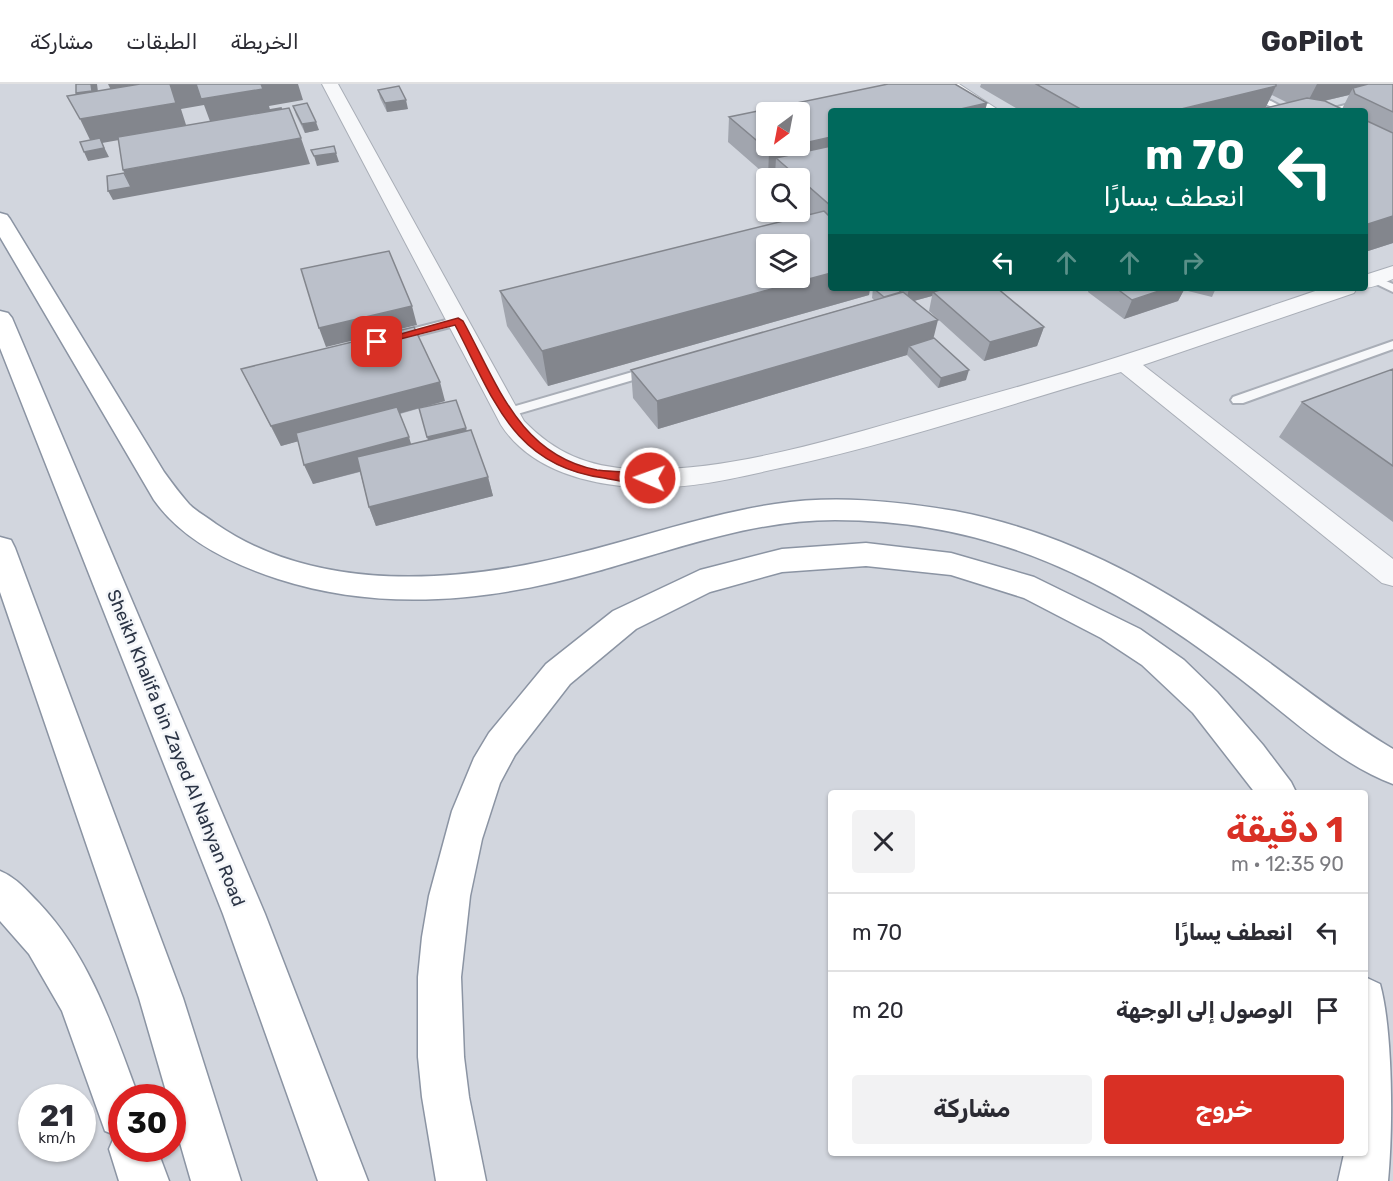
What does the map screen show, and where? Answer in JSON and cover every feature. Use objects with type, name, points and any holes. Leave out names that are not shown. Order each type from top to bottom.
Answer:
[{"type":"highway","points":[[0,219],[154,479],[180,513],[211,537],[293,574],[349,585],[427,588],[482,585],[543,573],[678,534],[778,513],[831,509],[933,519],[989,530],[1041,546],[1135,589],[1224,647],[1335,732],[1393,768]]},
{"type":"highway","name":"Sheikh Khalifa bin Zayed Al Nahyan Road","points":[[0,318],[244,914],[343,1181]]},
{"type":"highway","points":[[0,548],[161,998],[216,1181]]},
{"type":"highway","points":[[461,1181],[440,1067],[438,1001],[441,936],[454,872],[472,804],[501,745],[537,696],[575,656],[615,625],[689,586],[735,569],[765,563],[795,558],[850,554],[916,558],[969,567],[1029,585],[1081,609],[1152,653],[1194,690],[1242,744],[1275,790]]},
{"type":"highway","points":[[0,891],[44,939],[80,1000],[111,1084]]},
{"type":"highway","points":[[1368,1033],[1371,1067],[1368,1152]]},
{"type":"highway","points":[[1363,1181],[1367,1156]]},
{"type":"highway","points":[[137,1162],[144,1181]]},
{"type":"street","points":[[330,84],[514,425],[532,445],[560,462],[594,473],[633,478],[683,477],[773,462],[829,449],[1125,363],[1337,291]]},
{"type":"street","points":[[948,84],[987,108]]},
{"type":"street","points":[[1282,291],[1301,303]]},
{"type":"street","points":[[1125,363],[1393,575]]},
{"type":"lane","points":[[1231,84],[1280,108]]},
{"type":"lane","points":[[1339,108],[1393,95]]},
{"type":"lane","points":[[1377,278],[1393,290]]},
{"type":"lane","points":[[384,340],[458,321]]},
{"type":"lane","points":[[1238,400],[1393,345]]},
{"type":"lane","points":[[507,413],[665,367]]},
{"type":"shaded area","points":[[0,84],[1393,84],[1393,1181],[0,1181]]},
{"type":"building","points":[[76,84],[91,84],[92,91],[76,93]]},
{"type":"building","points":[[140,84],[170,84],[176,103],[80,119],[67,96]]},
{"type":"building","points":[[196,84],[261,84],[263,89],[201,99]]},
{"type":"building","points":[[888,84],[955,84],[987,103],[965,108],[828,108],[828,138],[810,142],[810,102],[801,102]]},
{"type":"building","points":[[1036,84],[1276,84],[1276,86],[1185,108],[1079,108]]},
{"type":"building","points":[[1368,84],[1393,84],[1393,112],[1355,94],[1353,88]]},
{"type":"building","points":[[399,86],[406,100],[385,103],[378,90]]},
{"type":"building","points":[[1307,98],[1325,101],[1340,108],[1265,108]]},
{"type":"building","points":[[307,103],[316,122],[302,124],[293,106]]},
{"type":"building","points":[[289,108],[301,138],[123,170],[118,137]]},
{"type":"building","points":[[281,109],[240,116],[240,115]]},
{"type":"building","points":[[756,111],[756,140],[729,117]]},
{"type":"building","points":[[1368,121],[1393,133],[1393,216],[1368,224]]},
{"type":"building","points":[[100,138],[104,148],[84,152],[80,142]]},
{"type":"building","points":[[334,146],[336,153],[314,156],[311,150]]},
{"type":"building","points":[[828,147],[828,203],[810,188],[810,168],[787,168],[776,158],[810,156],[810,151]]},
{"type":"building","points":[[124,173],[131,187],[108,191],[107,176]]},
{"type":"building","points":[[824,211],[828,215],[828,274],[810,279],[810,234],[756,234],[756,288],[775,288],[542,351],[500,291],[779,222],[810,222],[810,214]]},
{"type":"building","points":[[389,251],[412,306],[319,328],[301,269]]},
{"type":"building","points":[[877,291],[901,292],[884,297]]},
{"type":"building","points":[[1001,291],[1044,327],[990,342],[933,292]]},
{"type":"building","points":[[1120,291],[1159,291],[1132,300]]},
{"type":"building","points":[[903,292],[938,320],[657,401],[631,370]]},
{"type":"building","points":[[414,327],[440,382],[271,426],[241,369]]},
{"type":"building","points":[[934,338],[969,370],[941,378],[909,346]]},
{"type":"building","points":[[1393,369],[1393,466],[1302,402]]},
{"type":"building","points":[[456,400],[466,428],[427,437],[419,408]]},
{"type":"building","points":[[397,407],[409,437],[304,465],[296,433]]},
{"type":"building","points":[[471,430],[488,477],[369,507],[357,457]]},
{"type":"route","points":[[377,342],[458,321],[514,425],[532,445],[560,462],[594,473],[650,478]]}]
